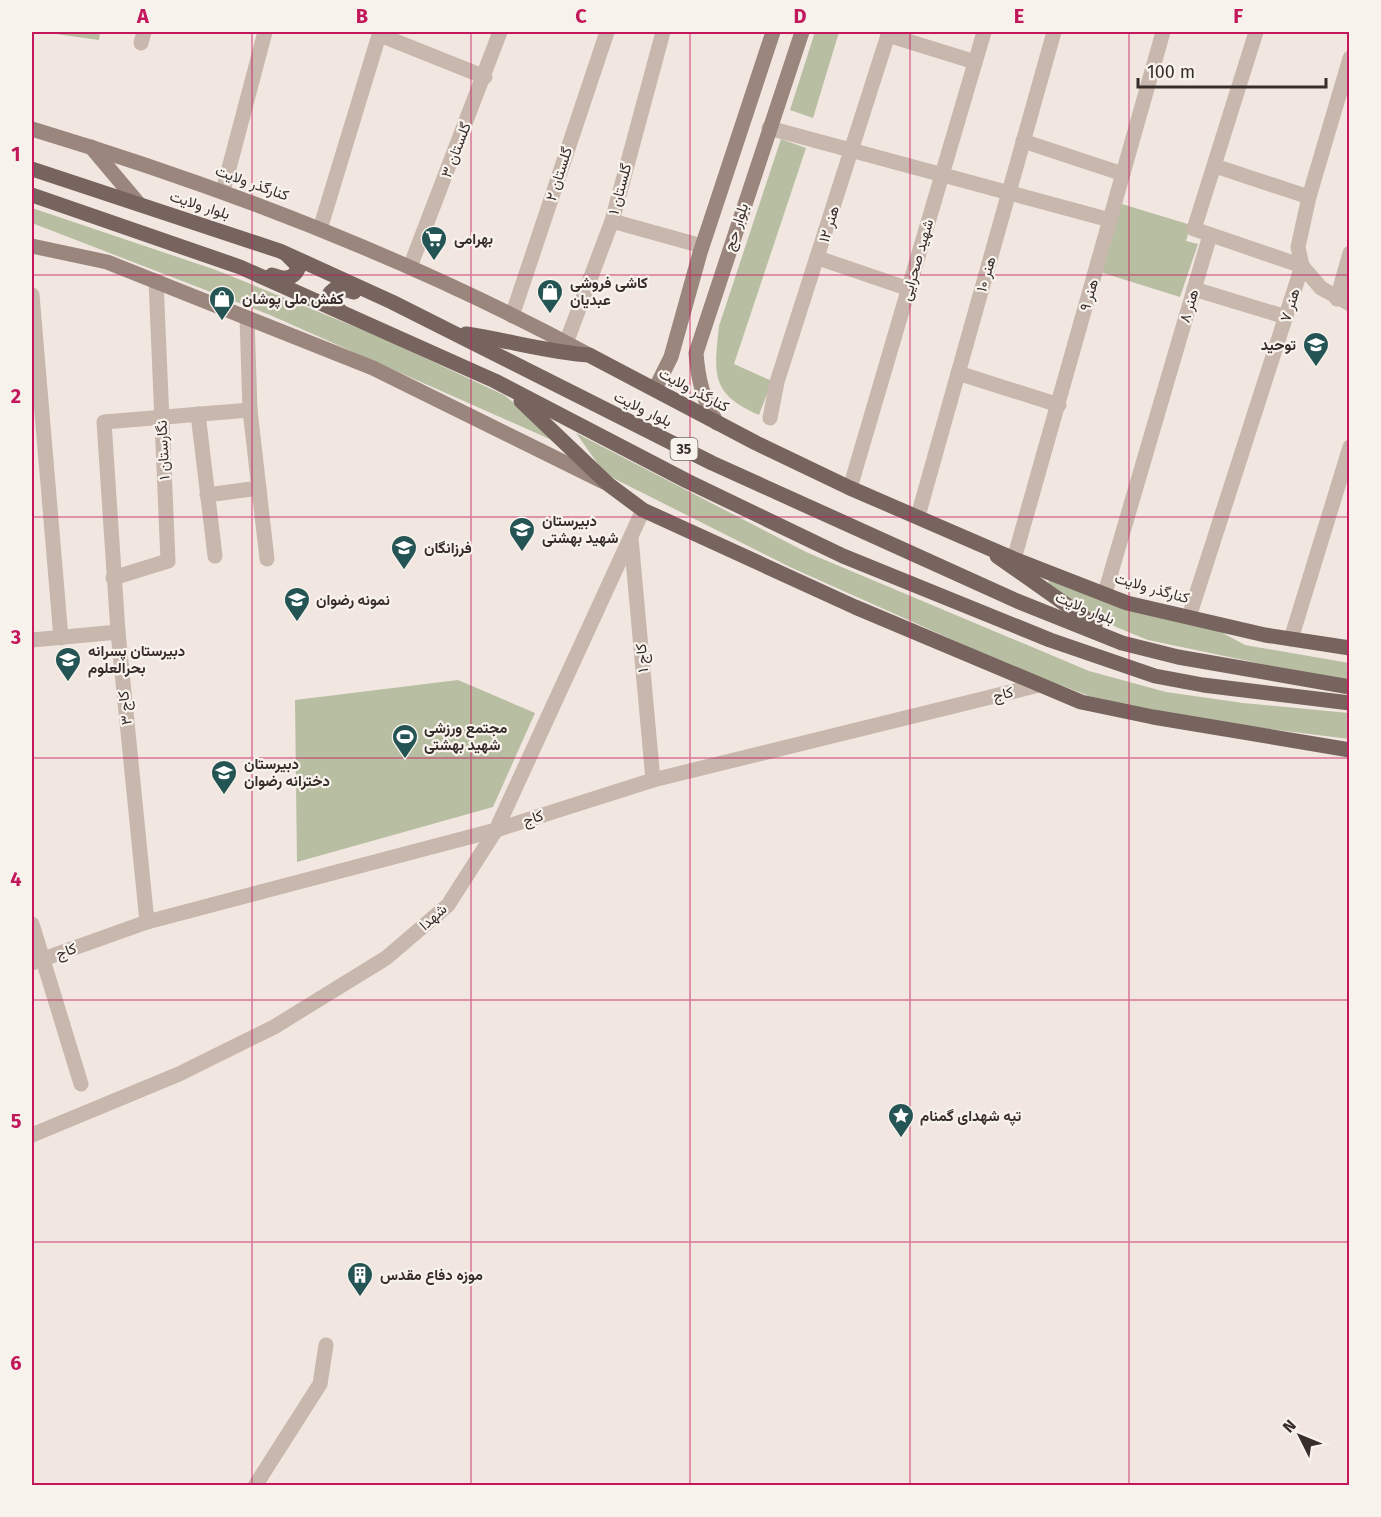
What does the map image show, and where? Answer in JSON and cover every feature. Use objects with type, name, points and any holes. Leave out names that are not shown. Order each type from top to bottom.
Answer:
[{"type":"main road","name":"بلوار حج","points":[[655,389],[669,364],[702,246],[772,32]]},
{"type":"main road","name":"بلوار حج","points":[[717,423],[706,405],[700,386],[696,352],[802,32]]},
{"type":"main road","name":"کنارگذر ولایت","points":[[32,129],[223,191],[410,267],[566,343],[717,423],[850,488],[1014,559],[1127,603],[1291,639],[1350,648]]},
{"type":"main road","points":[[91,147],[139,204]]},
{"type":"main road","name":"بلوار ولایت","points":[[32,169],[280,250],[392,302],[712,463],[1017,601],[1122,643],[1178,657],[1350,687]]},
{"type":"main road","name":"35","points":[[32,195],[240,267],[495,381],[843,556],[1059,643],[1155,676],[1214,686],[1350,703]]},
{"type":"main road","points":[[32,246],[107,262],[373,368],[608,484]]},
{"type":"main road","points":[[240,267],[290,278],[299,267],[280,250]]},
{"type":"main road","points":[[346,316],[330,299],[333,288],[341,287],[392,302]]},
{"type":"main road","points":[[454,333],[517,342],[562,353],[589,355]]},
{"type":"main road","points":[[678,335],[679,340],[686,346],[699,343]]},
{"type":"main road","points":[[513,392],[608,484],[643,510],[855,607],[1081,702],[1153,717],[1350,750]]},
{"type":"main road","points":[[988,547],[1004,564],[1122,643]]},
{"type":"street","points":[[223,191],[265,32]]},
{"type":"street","name":"گلستان ۳","points":[[410,267],[501,32]]},
{"type":"street","name":"گلستان ۲","points":[[512,316],[607,32]]},
{"type":"street","name":"گلستان ۱","points":[[566,343],[612,221],[663,32]]},
{"type":"street","name":"شهید صحرایی","points":[[850,488],[984,32]]},
{"type":"street","name":"هنر ۱۰","points":[[918,516],[1054,32]]},
{"type":"street","name":"هنر ۹","points":[[1014,559],[1163,32]]},
{"type":"street","points":[[1256,32],[1194,229],[1302,266],[1321,288],[1343,301],[1350,253]]},
{"type":"street","points":[[320,229],[380,33],[485,77]]},
{"type":"street","points":[[889,33],[975,62]]},
{"type":"street","name":"هنر ۱۲","points":[[770,418],[777,382],[819,258],[889,33]]},
{"type":"street","name":"هنر ۷","points":[[1189,617],[1302,266],[1298,247],[1309,197],[1350,58]]},
{"type":"street","points":[[769,128],[1110,220]]},
{"type":"street","points":[[1023,141],[1123,174]]},
{"type":"street","points":[[1215,166],[1309,197]]},
{"type":"street","points":[[612,221],[702,246]]},
{"type":"street","name":"هنر ۸","points":[[1105,593],[1210,236]]},
{"type":"street","points":[[819,258],[909,289]]},
{"type":"street","name":"نگارستان ۱","points":[[113,578],[168,561],[156,281]]},
{"type":"street","points":[[1194,289],[1286,317]]},
{"type":"street","points":[[32,295],[61,638]]},
{"type":"street","points":[[247,318],[250,410],[267,559]]},
{"type":"street","points":[[958,373],[1059,405]]},
{"type":"street","points":[[161,416],[250,410]]},
{"type":"street","points":[[198,414],[214,556]]},
{"type":"street","name":"کاج ۳","points":[[147,922],[113,578],[104,422],[161,416]]},
{"type":"street","points":[[1291,639],[1350,447]]},
{"type":"street","points":[[207,495],[259,488]]},
{"type":"street","name":"شهدا","points":[[32,1135],[179,1074],[274,1027],[387,958],[448,905],[496,830],[643,510]]},
{"type":"street","name":"کاج ۱","points":[[631,537],[653,780]]},
{"type":"street","points":[[32,640],[118,632]]},
{"type":"street","name":"کاج","points":[[36,962],[147,922],[496,830],[653,780],[1039,685]]},
{"type":"street","points":[[32,924],[36,962],[81,1084]]},
{"type":"street","points":[[255,1485],[320,1384],[326,1345]]},
{"type":"green space","points":[[42,32],[100,32],[99,40]]},
{"type":"green space","points":[[815,32],[839,32],[813,118],[790,110]]},
{"type":"green space","points":[[781,139],[806,148],[734,364],[772,381],[759,415],[731,399],[723,390],[717,370],[717,343],[719,326]]},
{"type":"green space","points":[[1112,201],[1191,225],[1186,241],[1198,244],[1180,297],[1100,272]]},
{"type":"green space","points":[[32,208],[216,270],[380,337],[504,395],[572,449],[270,315],[32,223]]},
{"type":"green space","points":[[576,433],[806,552],[1089,671],[1166,692],[1243,703],[1349,713],[1349,739],[1198,720],[1092,697],[1018,669],[792,568],[605,474]]},
{"type":"green space","points":[[1049,579],[1219,631],[1245,645],[1349,663],[1349,682],[1148,640],[1116,627],[1048,588]]},
{"type":"green space","name":"مجتمع ورزشی شهید بهشتی","points":[[458,680],[535,713],[493,807],[297,862],[295,700]]},
{"type":"place","name":"بهرامی","points":[[434,262]]},
{"type":"place","name":"کاشی فروشی عبدیان","points":[[550,315]]},
{"type":"place","name":"کفش ملی پوشان","points":[[222,322]]},
{"type":"place","name":"توحید","points":[[1316,368]]},
{"type":"place","name":"دبیرستان شهید بهشتی","points":[[522,553]]},
{"type":"place","name":"فرزانگان","points":[[404,571]]},
{"type":"place","name":"نمونه رضوان","points":[[297,623]]},
{"type":"place","name":"دبیرستان پسرانه بحرالعلوم","points":[[68,683]]},
{"type":"place","name":"مجتمع ورزشی شهید بهشتی","points":[[405,760]]},
{"type":"place","name":"دبیرستان دخترانه رضوان","points":[[224,796]]},
{"type":"place","name":"تپه شهدای گمنام","points":[[901,1139]]},
{"type":"place","name":"موزه دفاع مقدس","points":[[360,1298]]}]
